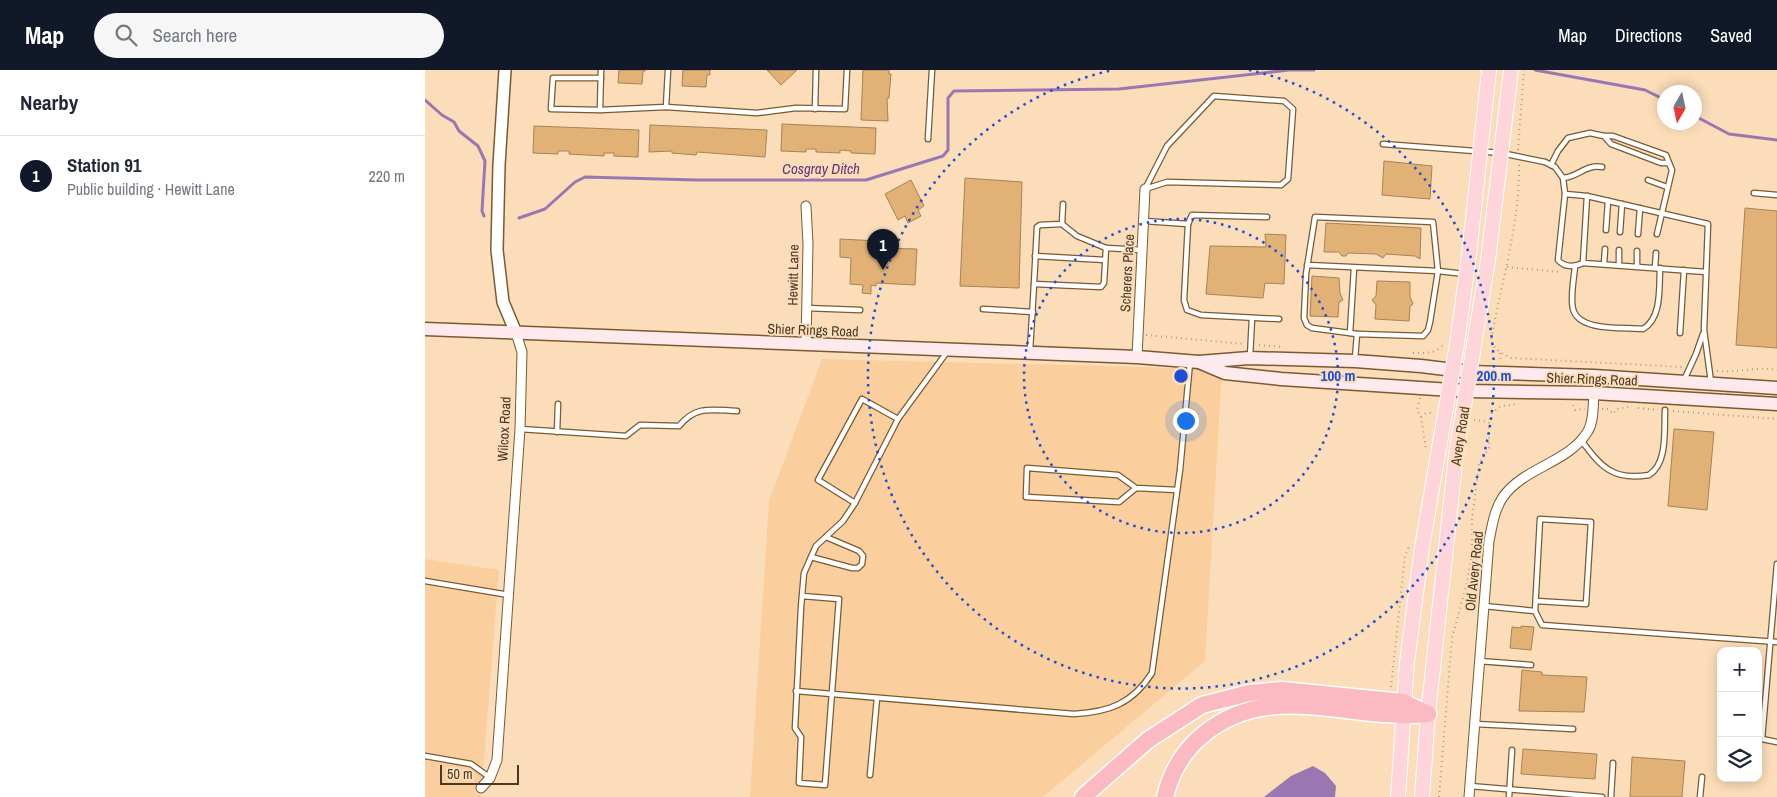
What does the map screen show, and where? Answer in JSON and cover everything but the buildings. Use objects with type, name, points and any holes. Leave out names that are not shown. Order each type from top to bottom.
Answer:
[{"type":"highway","points":[[1083,797],[1148,740],[1202,705],[1249,693],[1282,690],[1428,714]]},
{"type":"highway","points":[[1165,797],[1173,771],[1197,739],[1213,726],[1245,711],[1283,705],[1402,709]]},
{"type":"main road","name":"Avery Road","points":[[1398,797],[1402,709],[1422,548],[1453,372],[1467,274],[1489,70]]},
{"type":"main road","name":"Avery Road","points":[[1422,797],[1428,714],[1456,454],[1488,260],[1511,70]]},
{"type":"main road","name":"Shier Rings Road","points":[[425,329],[1137,357],[1195,361],[1249,358],[1453,372],[1594,376],[1777,388]]},
{"type":"main road","name":"Shier Rings Road","points":[[1195,361],[1225,373],[1263,377],[1467,391],[1593,393],[1777,404]]},
{"type":"main road","points":[[1263,377],[1285,366],[1355,364]]},
{"type":"street","name":"Wilcox Road","points":[[481,788],[490,778],[497,760],[520,429],[522,352],[503,302],[497,250],[499,165],[505,70]]},
{"type":"street","name":"Scherers Place","points":[[1137,357],[1145,190]]},
{"type":"street","name":"Hewitt Lane","points":[[806,206],[808,244],[806,344]]},
{"type":"street","points":[[1581,440],[1588,431],[1593,409],[1593,393]]},
{"type":"street","name":"Old Avery Road","points":[[1469,797],[1489,541],[1496,510],[1503,497],[1522,479],[1581,440]]},
{"type":"lane","points":[[600,110],[601,70]]},
{"type":"lane","points":[[666,108],[668,70]]},
{"type":"lane","points":[[815,109],[816,70]]},
{"type":"lane","points":[[601,78],[553,78],[551,109],[666,108],[757,113],[845,109],[847,70]]},
{"type":"lane","points":[[928,139],[932,70]]},
{"type":"lane","points":[[1215,96],[1284,101],[1293,109],[1288,179],[1281,185],[1167,182],[1145,190],[1167,146],[1215,96]]},
{"type":"lane","points":[[1551,165],[1558,151],[1568,138],[1590,133],[1613,136],[1666,155],[1672,170],[1657,234]]},
{"type":"lane","points":[[1604,136],[1611,144],[1661,163],[1669,163]]},
{"type":"lane","points":[[1383,144],[1501,153],[1551,165],[1563,178],[1565,194],[1558,260],[1562,264],[1575,266],[1583,263],[1604,264],[1706,272]]},
{"type":"lane","points":[[1563,178],[1572,178],[1594,165],[1602,167]]},
{"type":"lane","points":[[1648,180],[1667,187]]},
{"type":"lane","points":[[1754,193],[1777,195]]},
{"type":"lane","points":[[1565,194],[1587,196],[1708,224],[1704,330],[1711,384]]},
{"type":"lane","points":[[1583,263],[1587,196]]},
{"type":"lane","points":[[1606,230],[1608,201]]},
{"type":"lane","points":[[1062,224],[1063,204]]},
{"type":"lane","points":[[1620,232],[1622,204]]},
{"type":"lane","points":[[1638,234],[1640,208]]},
{"type":"lane","points":[[1267,217],[1193,215],[1188,224],[1184,300],[1187,310],[1201,315],[1279,319]]},
{"type":"lane","points":[[1315,217],[1433,222],[1437,271],[1430,322],[1428,330],[1423,336],[1357,334],[1312,328],[1307,325],[1304,318],[1307,265],[1315,217]]},
{"type":"lane","points":[[1143,221],[1188,224]]},
{"type":"lane","points":[[1030,354],[1037,227],[1040,225],[1062,224],[1077,236],[1106,248],[1142,250]]},
{"type":"lane","points":[[1034,284],[1101,287],[1104,283],[1106,248]]},
{"type":"lane","points":[[1604,264],[1605,249]]},
{"type":"lane","points":[[1619,250],[1619,265]]},
{"type":"lane","points":[[1637,251],[1637,266]]},
{"type":"lane","points":[[1575,266],[1572,308],[1578,320],[1587,325],[1643,329],[1650,324],[1657,310],[1658,268],[1656,253]]},
{"type":"lane","points":[[1035,256],[1105,260]]},
{"type":"lane","points":[[1307,265],[1467,274]]},
{"type":"lane","points":[[1349,333],[1354,268]]},
{"type":"lane","points":[[1680,333],[1684,270]]},
{"type":"lane","points":[[806,308],[860,310]]},
{"type":"lane","points":[[983,309],[1033,312]]},
{"type":"lane","points":[[1249,358],[1252,318]]},
{"type":"lane","points":[[1683,382],[1697,354],[1704,330]]},
{"type":"lane","points":[[1355,364],[1357,334]]},
{"type":"lane","points":[[802,596],[839,599],[825,785],[799,783],[801,737],[795,728],[796,691],[802,596],[805,573],[816,546],[843,521],[855,503],[898,419],[948,351]]},
{"type":"lane","points":[[796,691],[1074,714],[1098,713],[1117,707],[1143,686],[1152,673],[1195,361]]},
{"type":"lane","points":[[855,503],[817,480],[862,399],[898,419]]},
{"type":"lane","points":[[557,432],[558,404]]},
{"type":"lane","points":[[520,429],[625,436],[640,425],[679,426],[688,415],[702,410],[737,411]]},
{"type":"lane","points":[[1581,440],[1607,470],[1627,476],[1649,474],[1659,466],[1665,410]]},
{"type":"lane","points":[[1136,488],[1119,502],[1026,496],[1027,468],[1118,475],[1136,488],[1177,490]]},
{"type":"lane","points":[[1536,601],[1586,604],[1591,522],[1540,519],[1535,610],[1543,625],[1777,642]]},
{"type":"lane","points":[[811,558],[852,568],[859,568],[862,564],[863,556],[859,551],[826,537]]},
{"type":"lane","points":[[1777,564],[1762,739],[1777,742]]},
{"type":"lane","points":[[425,581],[509,595]]},
{"type":"lane","points":[[1483,606],[1535,610]]},
{"type":"lane","points":[[1479,661],[1531,665]]},
{"type":"lane","points":[[870,775],[877,698]]},
{"type":"lane","points":[[1475,724],[1573,729]]},
{"type":"lane","points":[[1509,797],[1512,750]]},
{"type":"lane","points":[[425,756],[471,764],[490,778]]},
{"type":"lane","points":[[1611,797],[1613,763]]},
{"type":"lane","points":[[1700,797],[1702,777]]},
{"type":"lane","points":[[1470,786],[1602,797]]},
{"type":"path","points":[[1524,70],[1518,185],[1507,267],[1491,341],[1493,345],[1500,353],[1511,358],[1689,368]]},
{"type":"path","points":[[1507,267],[1575,272]]},
{"type":"path","points":[[1138,335],[1289,347]]},
{"type":"path","points":[[1412,353],[1428,353],[1439,350],[1446,342],[1457,344]]},
{"type":"path","points":[[1475,346],[1488,348],[1493,345]]},
{"type":"path","points":[[1710,370],[1739,372],[1752,369],[1777,370]]},
{"type":"path","points":[[1566,402],[1573,405],[1575,410],[1608,409],[1613,414],[1617,409],[1628,407],[1777,419]]},
{"type":"path","points":[[1439,797],[1452,638],[1467,583],[1472,554],[1472,520],[1479,464],[1489,448],[1489,422],[1492,413],[1501,406],[1525,404]]},
{"type":"shaded area","points":[[822,359],[1222,369],[1205,661],[1043,797],[750,797],[769,501]]},
{"type":"shaded area","points":[[425,559],[499,570],[481,797],[425,797]]},
{"type":"shaded area","points":[[1313,766],[1325,773],[1336,786],[1335,797],[1264,797],[1291,776]]},
{"type":"waterway","name":"Cosgray Ditch","points":[[519,218],[545,209],[575,182],[585,177],[697,180],[866,180],[943,156],[948,150],[948,98],[954,91],[1119,89],[1289,70],[1314,70]]},
{"type":"waterway","name":"Cosgray Ditch","points":[[1535,70],[1645,90],[1657,96]]},
{"type":"waterway","name":"Cosgray Ditch","points":[[425,100],[442,115],[454,122],[459,131],[478,146],[485,161],[482,211],[484,216]]},
{"type":"waterway","name":"Cosgray Ditch","points":[[1702,120],[1729,134],[1777,140]]},
{"type":"place","name":"Station 91","points":[[883,270]]}]
